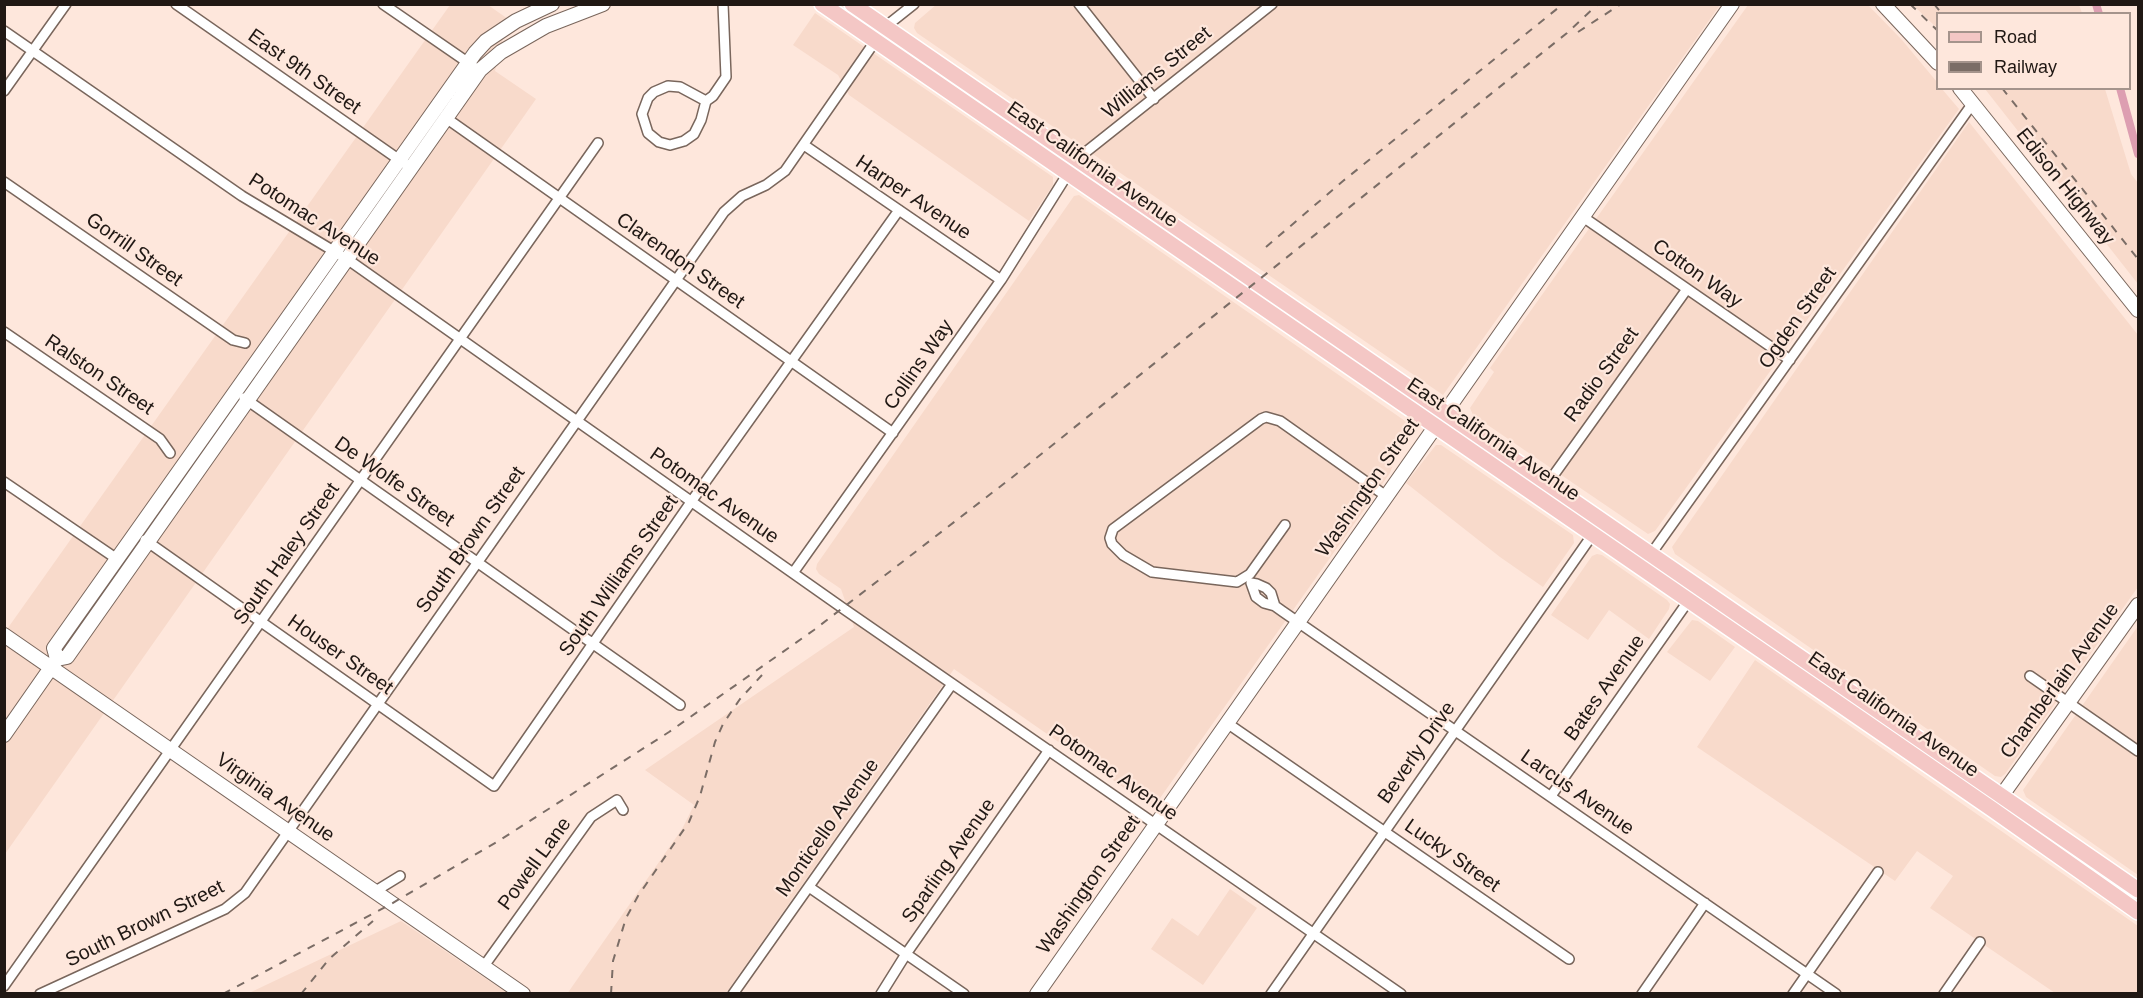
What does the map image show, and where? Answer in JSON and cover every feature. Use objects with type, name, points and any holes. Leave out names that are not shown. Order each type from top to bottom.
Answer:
[{"type":"main road","name":"East California Avenue","points":[[822,4],[2139,912]]},
{"type":"main road","name":"East California Avenue","points":[[852,4],[2139,890]]},
{"type":"main road","points":[[1689,600],[1695,597],[1704,600],[1740,625],[1757,628]]},
{"type":"main road","points":[[1744,638],[1798,666],[1805,668],[1812,665]]},
{"type":"street","points":[[4,91],[66,4]]},
{"type":"street","name":"East 9th Street","points":[[176,4],[411,168]]},
{"type":"street","points":[[383,4],[474,66]]},
{"type":"street","points":[[4,735],[54,663],[67,657],[446,118],[474,66],[475,53],[495,35],[524,17],[552,4]]},
{"type":"street","points":[[54,663],[54,648],[333,251],[399,160],[474,66],[580,9],[603,4]]},
{"type":"street","points":[[706,101],[676,86],[660,88],[648,98],[644,106],[642,114],[645,127],[648,133],[667,145],[679,144],[690,138],[698,128],[706,101],[713,96],[726,77],[723,4]]},
{"type":"street","name":"South Brown Street","points":[[40,993],[225,909],[245,893],[724,212],[742,196],[776,179],[792,164],[885,27],[914,4]]},
{"type":"street","points":[[1078,4],[1154,99]]},
{"type":"street","name":"Williams Street","points":[[1069,173],[1077,159],[1272,4]]},
{"type":"street","name":"Washington Street","points":[[1037,993],[1732,4]]},
{"type":"street","points":[[1883,4],[1936,61]]},
{"type":"street","name":"Potomac Avenue","points":[[4,31],[242,196],[347,259],[952,684],[1401,993]]},
{"type":"street","name":"Edison Highway","points":[[1962,90],[2139,310]]},
{"type":"street","name":"Ogden Street","points":[[1651,554],[1973,102]]},
{"type":"street","name":"Clarendon Street","points":[[446,118],[893,433]]},
{"type":"street","name":"South Haley Street","points":[[4,986],[598,143]]},
{"type":"street","name":"Harper Avenue","points":[[804,145],[1001,280]]},
{"type":"street","name":"Collins Way","points":[[793,573],[1001,280],[1069,173]]},
{"type":"street","name":"Gorrill Street","points":[[4,182],[232,340],[245,343]]},
{"type":"street","name":"South Williams Street","points":[[494,786],[594,645],[691,502],[899,210]]},
{"type":"street","name":"Cotton Way","points":[[1583,217],[1790,360]]},
{"type":"street","name":"Radio Street","points":[[1548,483],[1687,289]]},
{"type":"street","name":"Ralston Street","points":[[4,332],[160,439],[170,453]]},
{"type":"street","name":"De Wolfe Street","points":[[235,392],[680,705]]},
{"type":"street","points":[[1285,525],[1248,580],[1238,582],[1152,572],[1116,549],[1112,544],[1110,534],[1113,529],[1266,417],[1280,421],[1386,496]]},
{"type":"street","points":[[4,482],[117,559]]},
{"type":"street","name":"Houser Street","points":[[135,533],[494,786]]},
{"type":"street","name":"Beverly Drive","points":[[1271,993],[1593,534]]},
{"type":"street","name":"Larcus Avenue","points":[[1248,580],[1266,588],[1271,593],[1275,606],[1836,993]]},
{"type":"street","name":"Bates Avenue","points":[[1551,796],[1689,600]]},
{"type":"street","name":"Chamberlain Avenue","points":[[1992,809],[2139,605]]},
{"type":"street","name":"Virginia Avenue","points":[[4,635],[54,663],[171,750],[523,993]]},
{"type":"street","points":[[2030,676],[2139,751]]},
{"type":"street","name":"Monticello Avenue","points":[[732,993],[952,684]]},
{"type":"street","name":"Lucky Street","points":[[1227,723],[1569,959]]},
{"type":"street","name":"Sparling Avenue","points":[[881,993],[1048,750]]},
{"type":"street","name":"Powell Lane","points":[[484,966],[591,817],[617,800],[623,810]]},
{"type":"street","points":[[1793,993],[1878,872]]},
{"type":"street","points":[[374,892],[400,876]]},
{"type":"street","points":[[809,887],[964,993]]},
{"type":"street","points":[[1642,993],[1705,903]]},
{"type":"street","points":[[1949,992],[1980,942]]},
{"type":"shaded area","points":[[937,4],[1720,5],[1443,395],[917,33],[914,28],[915,23]]},
{"type":"shaded area","points":[[450,5],[488,5],[508,19],[495,71],[536,99],[5,854],[5,632]]},
{"type":"shaded area","points":[[1748,5],[1868,5],[1902,40],[1936,81],[1936,90],[1943,90],[1959,109],[1655,531],[1648,534],[1473,415],[1470,408],[1494,372],[1490,368]]},
{"type":"shaded area","points":[[1913,5],[2079,5],[2082,12],[1936,12],[1936,27]]},
{"type":"shaded area","points":[[815,13],[1053,177],[1053,185],[1029,221],[849,95],[838,75],[793,45]]},
{"type":"shaded area","points":[[1986,90],[2105,90],[2131,174],[2138,183],[2138,284]]},
{"type":"shaded area","points":[[1969,122],[2138,335],[2138,587],[2001,777],[1995,776],[1675,554],[1672,547]]},
{"type":"shaded area","points":[[1079,195],[1408,423],[1390,473],[1153,808],[954,669],[726,993],[567,994],[682,829],[694,805],[645,770],[854,627],[841,589],[819,574],[816,569],[817,564],[1074,196]]},
{"type":"shaded area","points":[[1436,445],[1441,445],[1573,535],[1574,543],[1543,587],[1500,557],[1406,483]]},
{"type":"shaded area","points":[[1602,555],[1670,604],[1649,639],[1609,610],[1588,640],[1551,615],[1592,556]]},
{"type":"shaded area","points":[[1692,620],[1698,621],[1735,647],[1710,681],[1667,652]]},
{"type":"shaded area","points":[[2138,626],[2138,875],[2026,797],[2023,790]]},
{"type":"shaded area","points":[[1755,660],[2138,926],[2138,993],[2055,993],[1930,908],[1953,876],[1917,851],[1895,881],[1697,747]]},
{"type":"shaded area","points":[[1230,889],[1257,908],[1203,985],[1151,949],[1172,918],[1198,936]]},
{"type":"shaded area","points":[[401,921],[507,993],[249,993]]},
{"type":"waterway","points":[[2096,4],[2098,12]]},
{"type":"waterway","points":[[2121,90],[2138,154]]},
{"type":"railway","points":[[1266,247],[1343,181],[1563,4]]},
{"type":"railway","points":[[223,994],[391,904],[500,840],[669,732],[814,630],[1010,479],[1567,33],[1598,4]]},
{"type":"railway","points":[[1578,32],[1621,4]]},
{"type":"railway","points":[[1910,4],[1936,29]]},
{"type":"railway","points":[[1934,4],[1940,12]]},
{"type":"railway","points":[[2004,90],[2138,259]]},
{"type":"railway","points":[[611,994],[613,961],[626,918],[638,896],[689,822],[700,796],[715,742],[723,724],[740,699],[762,675]]},
{"type":"railway","points":[[301,994],[329,959],[373,921]]}]
